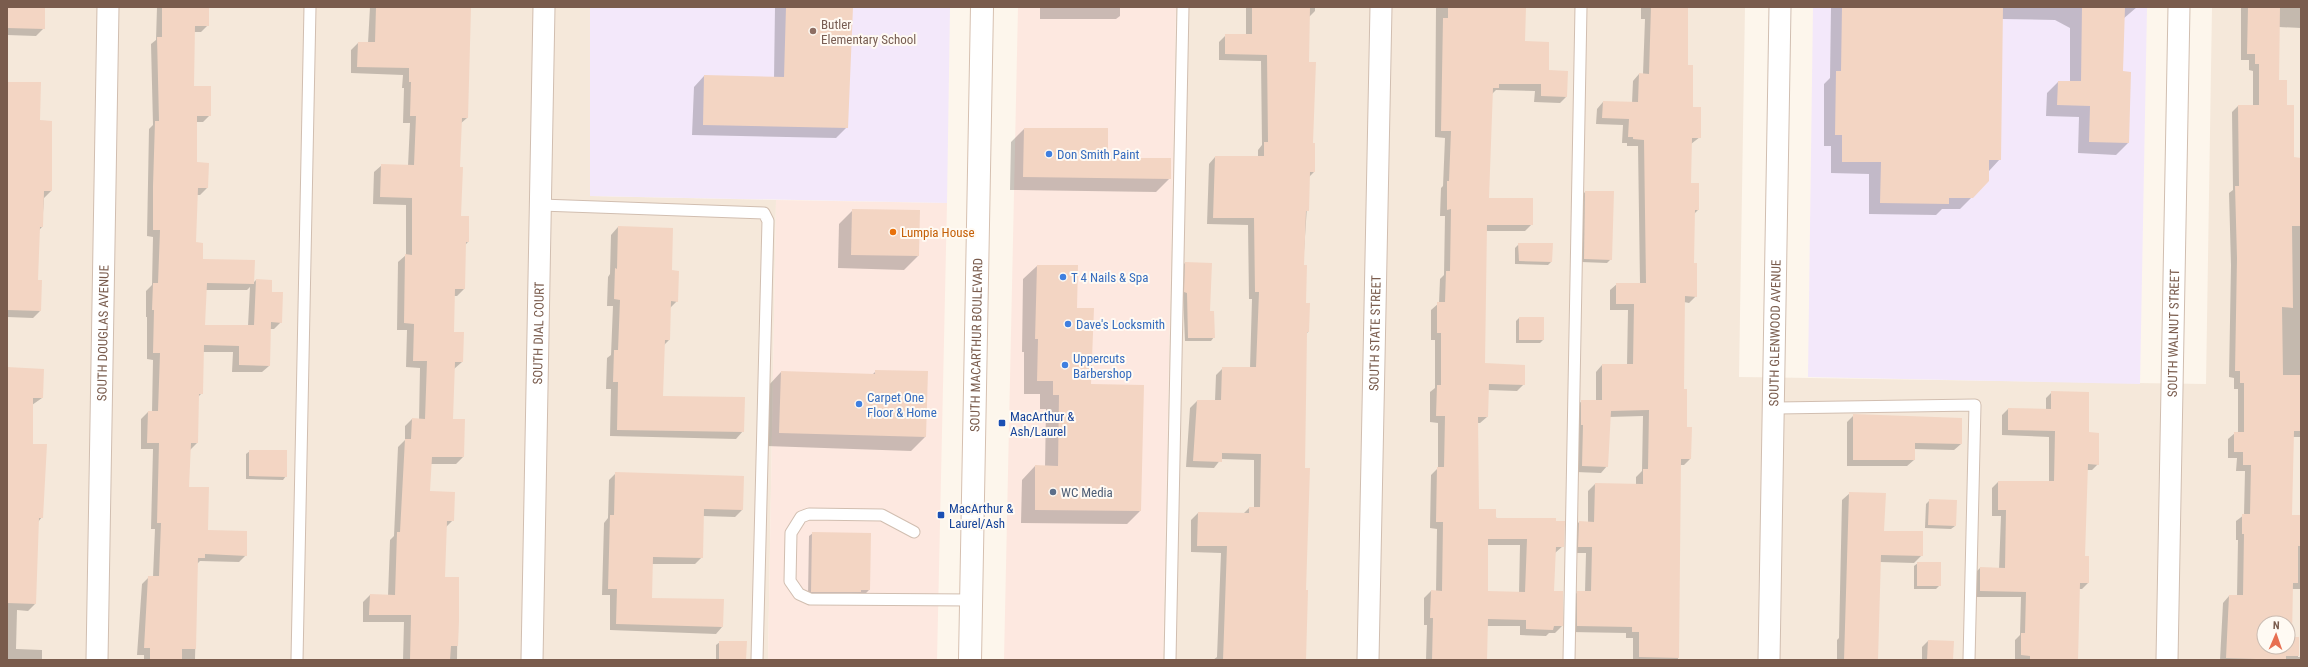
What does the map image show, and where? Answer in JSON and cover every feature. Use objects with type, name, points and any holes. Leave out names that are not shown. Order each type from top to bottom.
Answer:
[{"type":"main road","name":"SOUTH MACARTHUR BOULEVARD","points":[[970,660],[982,7]]},
{"type":"street","name":"SOUTH DOUGLAS AVENUE","points":[[97,660],[108,7]]},
{"type":"street","name":"SOUTH DIAL COURT","points":[[532,660],[544,7]]},
{"type":"street","name":"SOUTH STATE STREET","points":[[1368,660],[1381,7]]},
{"type":"street","name":"SOUTH GLENWOOD AVENUE","points":[[1769,660],[1780,7]]},
{"type":"street","name":"SOUTH WALNUT STREET","points":[[2167,660],[2179,7]]},
{"type":"lane","points":[[297,660],[310,7]]},
{"type":"lane","points":[[1170,660],[1183,7]]},
{"type":"lane","points":[[1569,660],[1581,7]]},
{"type":"lane","points":[[541,205],[764,213],[768,221],[765,286],[758,660]]},
{"type":"lane","points":[[1774,408],[1975,405],[1969,660]]},
{"type":"lane","points":[[914,532],[882,515],[809,514],[801,517],[791,533],[790,581],[793,588],[799,594],[810,599],[971,600]]},
{"type":"shaded area","points":[[7,7],[590,7],[590,196],[776,200],[768,660],[7,660]]},
{"type":"shaded area","points":[[590,7],[950,7],[947,203],[590,196]]},
{"type":"shaded area","points":[[1018,7],[1176,7],[1163,660],[1004,660]]},
{"type":"shaded area","points":[[1176,7],[1745,7],[1739,377],[2206,384],[2212,7],[2301,7],[2301,660],[1163,660]]},
{"type":"shaded area","points":[[1813,7],[2147,7],[2140,384],[1808,377]]},
{"type":"shaded area","points":[[776,200],[947,203],[937,660],[768,660]]},
{"type":"building","points":[[7,7],[45,7],[45,29],[7,28]]},
{"type":"building","points":[[162,7],[209,7],[209,26],[195,26],[194,86],[211,86],[211,116],[197,116],[197,162],[209,163],[208,188],[198,188],[196,242],[203,243],[203,259],[255,260],[254,284],[207,283],[205,325],[254,325],[256,279],[272,280],[272,292],[283,292],[282,323],[271,322],[270,366],[239,365],[239,346],[204,345],[203,394],[199,394],[198,443],[191,443],[189,487],[209,487],[208,530],[247,531],[247,556],[205,554],[205,558],[198,558],[196,649],[182,649],[182,660],[150,660],[150,648],[144,648],[148,576],[159,576],[161,523],[157,523],[159,443],[147,443],[148,411],[158,411],[160,353],[153,353],[154,310],[152,310],[153,283],[158,283],[160,230],[153,230],[153,186],[155,121],[159,121],[157,37],[162,37]]},
{"type":"building","points":[[376,7],[471,8],[468,118],[462,118],[460,167],[463,167],[461,216],[469,216],[469,242],[466,242],[465,289],[455,289],[454,332],[464,332],[463,362],[455,362],[453,419],[465,419],[464,457],[432,457],[430,491],[455,492],[454,521],[447,521],[445,577],[459,577],[459,621],[458,646],[451,646],[450,660],[410,660],[411,615],[369,615],[370,594],[395,595],[397,532],[400,532],[405,439],[411,439],[412,418],[425,419],[427,361],[413,361],[414,324],[404,323],[405,254],[412,255],[412,198],[380,197],[381,164],[414,165],[416,116],[410,116],[411,82],[409,82],[409,68],[357,67],[358,42],[375,42]]},
{"type":"building","points":[[786,7],[853,7],[848,128],[703,125],[704,75],[784,77]]},
{"type":"building","points":[[1252,7],[1310,7],[1309,62],[1316,62],[1313,143],[1315,143],[1315,172],[1310,172],[1309,211],[1306,211],[1304,265],[1307,265],[1306,303],[1310,303],[1309,332],[1307,332],[1305,468],[1310,468],[1306,590],[1308,590],[1306,660],[1223,660],[1227,546],[1197,546],[1198,512],[1249,513],[1249,507],[1260,507],[1261,454],[1222,453],[1222,462],[1193,461],[1197,400],[1221,400],[1222,367],[1256,367],[1259,292],[1255,292],[1254,218],[1213,218],[1215,156],[1264,156],[1264,142],[1268,142],[1267,55],[1225,54],[1225,34],[1252,34]]},
{"type":"building","points":[[1448,7],[1526,7],[1525,41],[1549,42],[1549,70],[1568,71],[1567,97],[1541,96],[1541,84],[1499,84],[1499,88],[1493,88],[1489,198],[1533,198],[1533,225],[1487,225],[1485,363],[1525,365],[1525,385],[1489,384],[1488,417],[1478,417],[1479,509],[1496,509],[1496,518],[1556,518],[1556,521],[1565,521],[1564,547],[1556,547],[1554,591],[1563,591],[1563,626],[1554,626],[1553,630],[1526,629],[1526,620],[1488,619],[1487,660],[1432,660],[1433,618],[1430,618],[1431,590],[1442,591],[1443,522],[1436,522],[1437,467],[1444,467],[1445,416],[1436,416],[1437,385],[1441,385],[1441,333],[1437,333],[1437,302],[1445,302],[1446,271],[1450,271],[1451,209],[1447,210],[1447,181],[1449,181],[1451,131],[1441,131],[1443,18],[1448,18]],"holes":[[[1488,539],[1527,539],[1525,592],[1488,591]]]},
{"type":"building","points":[[1651,7],[1688,7],[1688,65],[1693,65],[1693,107],[1701,107],[1701,138],[1692,138],[1691,183],[1699,183],[1699,210],[1695,210],[1694,263],[1697,263],[1697,297],[1685,296],[1684,389],[1687,389],[1687,427],[1692,427],[1691,459],[1681,459],[1679,658],[1639,657],[1639,632],[1632,632],[1632,627],[1577,626],[1577,591],[1591,591],[1592,547],[1578,547],[1579,521],[1594,522],[1595,483],[1643,484],[1643,469],[1648,469],[1649,410],[1611,411],[1608,467],[1582,466],[1583,425],[1581,425],[1581,400],[1602,400],[1602,364],[1633,364],[1634,304],[1616,304],[1616,283],[1646,283],[1644,140],[1628,137],[1629,119],[1602,118],[1603,101],[1638,102],[1639,73],[1649,74]]},
{"type":"building","points":[[1842,7],[2003,7],[2001,160],[1989,160],[1989,181],[1973,198],[1949,198],[1949,204],[1880,203],[1881,162],[1842,162],[1842,135],[1835,135],[1836,71],[1841,71]]},
{"type":"building","points":[[2082,7],[2125,7],[2123,71],[2131,72],[2129,143],[2089,142],[2090,106],[2057,105],[2058,81],[2081,81]]},
{"type":"building","points":[[2248,7],[2280,7],[2279,80],[2287,80],[2287,105],[2294,105],[2294,157],[2301,158],[2301,226],[2292,226],[2293,308],[2282,307],[2283,375],[2301,375],[2301,431],[2294,431],[2292,515],[2301,515],[2301,546],[2298,546],[2298,583],[2293,583],[2292,615],[2256,615],[2256,655],[2296,655],[2296,637],[2299,637],[2299,656],[2286,656],[2286,660],[2226,658],[2229,595],[2243,595],[2244,534],[2242,534],[2242,514],[2250,514],[2251,465],[2243,465],[2243,452],[2234,452],[2234,432],[2244,432],[2244,383],[2240,383],[2240,371],[2235,371],[2237,258],[2235,186],[2239,186],[2238,105],[2259,105],[2259,64],[2255,64],[2255,54],[2247,54]]},
{"type":"building","points":[[7,82],[41,82],[40,120],[52,121],[52,191],[44,191],[43,227],[40,227],[38,280],[42,280],[41,311],[7,310]]},
{"type":"building","points":[[1024,128],[1108,128],[1108,158],[1171,158],[1171,179],[1023,177]]},
{"type":"building","points":[[1585,191],[1614,191],[1612,260],[1584,259]]},
{"type":"building","points":[[852,209],[920,210],[919,256],[851,255]]},
{"type":"building","points":[[618,226],[673,228],[672,270],[679,271],[678,302],[671,301],[670,340],[665,340],[663,396],[745,397],[744,432],[617,430],[618,382],[613,382],[614,350],[618,350],[620,300],[614,299],[615,268],[617,269]]},
{"type":"building","points":[[1518,243],[1553,243],[1552,262],[1519,261]]},
{"type":"building","points":[[1185,262],[1212,263],[1210,311],[1214,311],[1215,338],[1188,338],[1187,293],[1184,292]]},
{"type":"building","points":[[1037,265],[1078,265],[1077,308],[1094,308],[1091,384],[1144,385],[1141,511],[1035,510],[1035,465],[1058,466],[1059,395],[1053,395],[1053,381],[1037,381],[1038,339],[1035,339]]},
{"type":"building","points":[[1519,317],[1544,317],[1544,340],[1519,340]]},
{"type":"building","points":[[7,367],[44,369],[43,398],[33,398],[33,444],[47,444],[43,518],[39,518],[36,604],[7,603]]},
{"type":"building","points":[[875,370],[928,371],[926,437],[779,433],[781,371],[875,374]]},
{"type":"building","points":[[2051,391],[2089,392],[2089,432],[2099,433],[2099,465],[2088,464],[2085,556],[2089,556],[2089,583],[2080,583],[2078,660],[2030,659],[2030,656],[2021,655],[2021,633],[2025,633],[2026,592],[1980,591],[1980,567],[2005,568],[2006,510],[1998,510],[1998,481],[2054,481],[2055,431],[2008,430],[2008,408],[2051,409]]},
{"type":"building","points":[[1853,414],[1962,418],[1962,444],[1915,443],[1915,460],[1853,460]]},
{"type":"building","points":[[249,450],[287,450],[287,477],[249,476]]},
{"type":"building","points":[[615,472],[744,476],[743,510],[704,509],[703,558],[653,557],[652,598],[724,599],[723,627],[616,624],[617,589],[608,589],[610,515],[614,515]]},
{"type":"building","points":[[1849,492],[1886,493],[1884,531],[1923,531],[1923,556],[1881,555],[1878,660],[1844,660]]},
{"type":"building","points":[[1929,499],[1957,500],[1956,526],[1928,525]]},
{"type":"building","points":[[812,532],[871,533],[870,590],[861,590],[861,592],[811,592]]},
{"type":"building","points":[[1917,562],[1941,562],[1941,586],[1917,586]]},
{"type":"building","points":[[1928,640],[1954,641],[1953,660],[1927,660]]},
{"type":"building","points":[[719,641],[747,641],[746,660],[719,660]]},
{"type":"place","name":"Butler Elementary School","points":[[813,31]]},
{"type":"place","name":"Don Smith Paint","points":[[1049,154]]},
{"type":"place","name":"Lumpia House","points":[[893,232]]},
{"type":"place","name":"T 4 Nails & Spa","points":[[1063,277]]},
{"type":"place","name":"Dave's Locksmith","points":[[1068,324]]},
{"type":"place","name":"Uppercuts Barbershop","points":[[1065,365]]},
{"type":"place","name":"Carpet One Floor & Home","points":[[859,404]]},
{"type":"place","name":"MacArthur & Ash/Laurel","points":[[1002,423]]},
{"type":"place","name":"WC Media","points":[[1053,492]]},
{"type":"place","name":"MacArthur & Laurel/Ash","points":[[941,515]]}]
